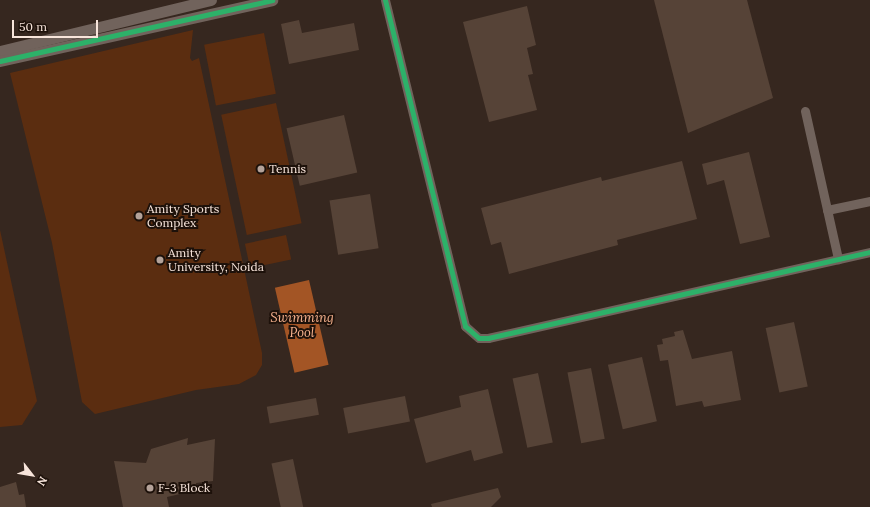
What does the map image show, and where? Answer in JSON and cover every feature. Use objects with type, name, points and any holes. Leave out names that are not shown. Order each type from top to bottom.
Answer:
[{"type":"street","points":[[0,51],[211,0]]},
{"type":"street","points":[[0,61],[272,0]]},
{"type":"street","points":[[385,0],[465,326],[479,338],[488,338],[870,252]]},
{"type":"street","points":[[805,112],[838,259]]},
{"type":"street","points":[[827,210],[870,201]]},
{"type":"shaded area","name":"Amity Sports Complex","points":[[193,30],[190,58],[192,61],[199,58],[262,353],[262,365],[256,375],[239,384],[196,390],[95,414],[82,402],[52,243],[10,73]]},
{"type":"shaded area","points":[[264,33],[276,94],[216,106],[204,45]]},
{"type":"shaded area","name":"Tennis","points":[[276,103],[302,223],[247,235],[221,115]]},
{"type":"shaded area","points":[[0,230],[37,401],[22,425],[0,427]]},
{"type":"shaded area","points":[[286,235],[291,259],[250,268],[245,244]]},
{"type":"water","name":"Swimming Pool","points":[[309,280],[329,365],[294,373],[275,288]]},
{"type":"building","points":[[654,0],[747,0],[773,98],[688,133]]},
{"type":"building","points":[[527,6],[536,45],[527,48],[533,74],[528,75],[537,110],[489,122],[463,22]]},
{"type":"building","points":[[299,20],[302,33],[354,23],[359,50],[289,64],[281,24]]},
{"type":"building","points":[[344,115],[357,172],[300,186],[287,128]]},
{"type":"building","points":[[749,152],[770,237],[740,244],[724,180],[707,185],[702,164]]},
{"type":"building","points":[[682,161],[697,219],[617,240],[618,245],[509,274],[501,242],[491,245],[481,208],[601,177],[602,181]]},
{"type":"building","points":[[370,194],[379,248],[338,255],[330,200]]},
{"type":"building","points":[[794,322],[808,387],[779,393],[766,328]]},
{"type":"building","points":[[683,330],[692,359],[732,351],[741,400],[704,407],[702,401],[676,406],[668,360],[660,361],[657,345],[663,344],[662,339],[675,336],[674,332]]},
{"type":"building","points":[[642,357],[657,421],[623,429],[608,365]]},
{"type":"building","points":[[591,368],[605,439],[581,443],[567,373]]},
{"type":"building","points":[[538,373],[553,442],[527,448],[513,378]]},
{"type":"building","points":[[488,389],[503,453],[474,461],[471,450],[426,463],[414,419],[461,407],[459,396]]},
{"type":"building","points":[[405,396],[410,422],[348,434],[343,408]]},
{"type":"building","points":[[316,398],[319,415],[270,423],[267,407]]},
{"type":"building","points":[[188,438],[187,445],[215,439],[213,481],[196,483],[197,490],[167,497],[169,507],[123,507],[114,461],[146,463],[151,449]]},
{"type":"building","points":[[293,459],[303,507],[281,507],[271,464]]},
{"type":"building","points":[[16,482],[19,495],[24,494],[26,507],[0,507],[0,487]]},
{"type":"building","points":[[498,488],[501,497],[491,507],[432,507],[431,504]]},
{"type":"cycle path","points":[[0,61],[272,0]]},
{"type":"cycle path","points":[[385,0],[465,326],[479,338],[488,338],[870,252]]},
{"type":"place","name":"Tennis","points":[[261,169]]},
{"type":"place","name":"Amity Sports Complex","points":[[139,216]]},
{"type":"place","name":"Amity University, Noida","points":[[160,260]]},
{"type":"place","name":"F-3 Block","points":[[150,488]]}]
